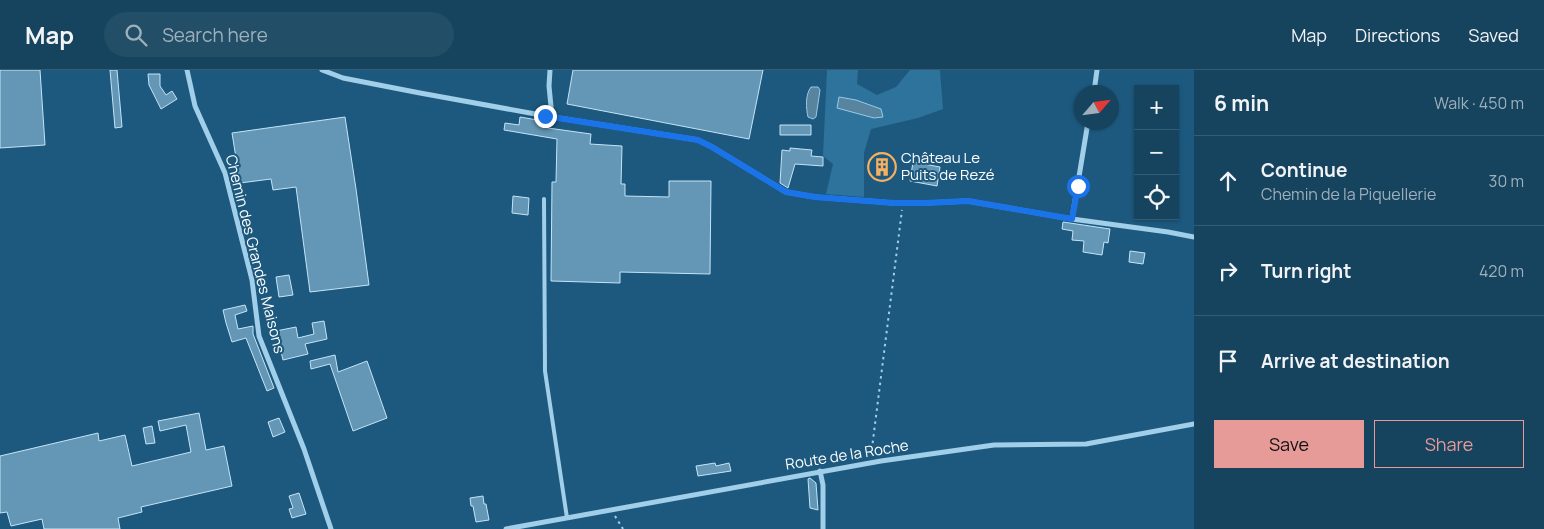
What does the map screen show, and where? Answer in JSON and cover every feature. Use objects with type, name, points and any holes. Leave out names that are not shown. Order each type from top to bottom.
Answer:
[{"type":"street","name":"Chemin des Grandes Maisons","points":[[187,70],[195,106],[226,174],[252,280],[259,336],[304,450],[331,529]]},
{"type":"street","points":[[322,70],[343,78],[552,117],[698,140],[786,192],[815,197],[903,203],[968,201],[1194,237]]},
{"type":"street","points":[[550,70],[552,117]]},
{"type":"street","points":[[1095,85],[1097,70]]},
{"type":"street","points":[[1072,219],[1087,130]]},
{"type":"street","name":"Route de la Roche","points":[[506,529],[870,463],[994,446],[1086,444],[1194,424]]},
{"type":"street","points":[[820,471],[823,486],[823,529]]},
{"type":"lane","points":[[544,199],[545,371],[567,518]]},
{"type":"path","points":[[870,463],[903,203]]},
{"type":"path","points":[[610,510],[623,529]]},
{"type":"shaded area","points":[[827,70],[858,70],[857,84],[877,95],[896,87],[910,70],[940,70],[943,109],[918,118],[871,129],[864,153],[864,197],[826,194],[833,164],[823,156]]},
{"type":"shaded area","points":[[811,87],[818,87],[820,90],[816,117],[813,119],[808,117],[806,106]]},
{"type":"shaded area","points":[[839,97],[856,100],[881,109],[883,117],[874,118],[837,108]]},
{"type":"building","points":[[0,70],[40,70],[45,145],[0,148]]},
{"type":"building","points":[[110,70],[117,70],[122,127],[115,128]]},
{"type":"building","points":[[573,70],[763,70],[749,139],[567,104]]},
{"type":"building","points":[[148,74],[160,74],[160,86],[166,95],[172,91],[177,99],[161,109],[149,85]]},
{"type":"building","points":[[345,117],[369,285],[310,292],[296,187],[273,190],[271,179],[240,183],[232,133]]},
{"type":"building","points":[[520,117],[549,122],[548,128],[591,134],[590,144],[622,146],[621,184],[625,184],[625,196],[669,197],[669,181],[711,181],[710,274],[620,272],[620,283],[551,281],[552,182],[556,182],[557,139],[504,130],[505,123],[519,125]]},
{"type":"building","points":[[780,125],[811,125],[811,135],[780,135]]},
{"type":"building","points":[[790,148],[812,150],[811,156],[823,157],[823,166],[795,164],[788,188],[780,183],[782,150],[790,151]]},
{"type":"building","name":"Château Le Puits de Rezé","points":[[878,153],[889,155],[885,181],[875,179]]},
{"type":"building","points":[[913,162],[940,167],[937,186],[910,181]]},
{"type":"building","points":[[513,196],[529,198],[528,215],[512,213]]},
{"type":"building","points":[[1063,222],[1110,229],[1108,243],[1104,242],[1102,255],[1083,252],[1084,241],[1072,240],[1073,231],[1062,229]]},
{"type":"building","points":[[1130,251],[1145,253],[1143,264],[1129,262]]},
{"type":"building","points":[[289,275],[293,295],[279,297],[276,277]]},
{"type":"building","points":[[245,305],[247,311],[235,315],[238,329],[253,326],[253,334],[274,388],[267,391],[246,338],[232,342],[226,323],[223,310]]},
{"type":"building","points":[[324,321],[327,339],[305,344],[308,354],[283,360],[276,331],[296,327],[298,338],[314,334],[312,323]]},
{"type":"building","points":[[335,355],[338,372],[367,361],[387,418],[353,431],[330,364],[311,369],[310,361]]},
{"type":"building","points":[[199,413],[206,450],[224,446],[232,486],[141,507],[142,512],[118,518],[120,529],[44,529],[42,519],[11,526],[7,512],[0,513],[0,456],[98,433],[99,441],[125,435],[132,466],[191,452],[186,425],[160,431],[158,421]]},
{"type":"building","points":[[279,418],[285,432],[273,437],[268,422]]},
{"type":"building","points":[[152,426],[155,443],[146,444],[143,428]]},
{"type":"building","points":[[715,463],[716,466],[729,463],[731,471],[698,476],[696,466]]},
{"type":"building","points":[[810,478],[816,483],[818,510],[810,508],[808,479]]},
{"type":"building","points":[[299,493],[306,514],[292,518],[289,509],[293,508],[289,496]]},
{"type":"building","points":[[483,496],[489,520],[476,522],[470,498]]},
{"type":"place","name":"Château Le Puits de Rezé","points":[[882,167]]},
{"type":"route","points":[[545,116],[698,140],[777,188],[786,192],[815,197],[894,203],[968,201],[1072,219],[1078,186]]}]
